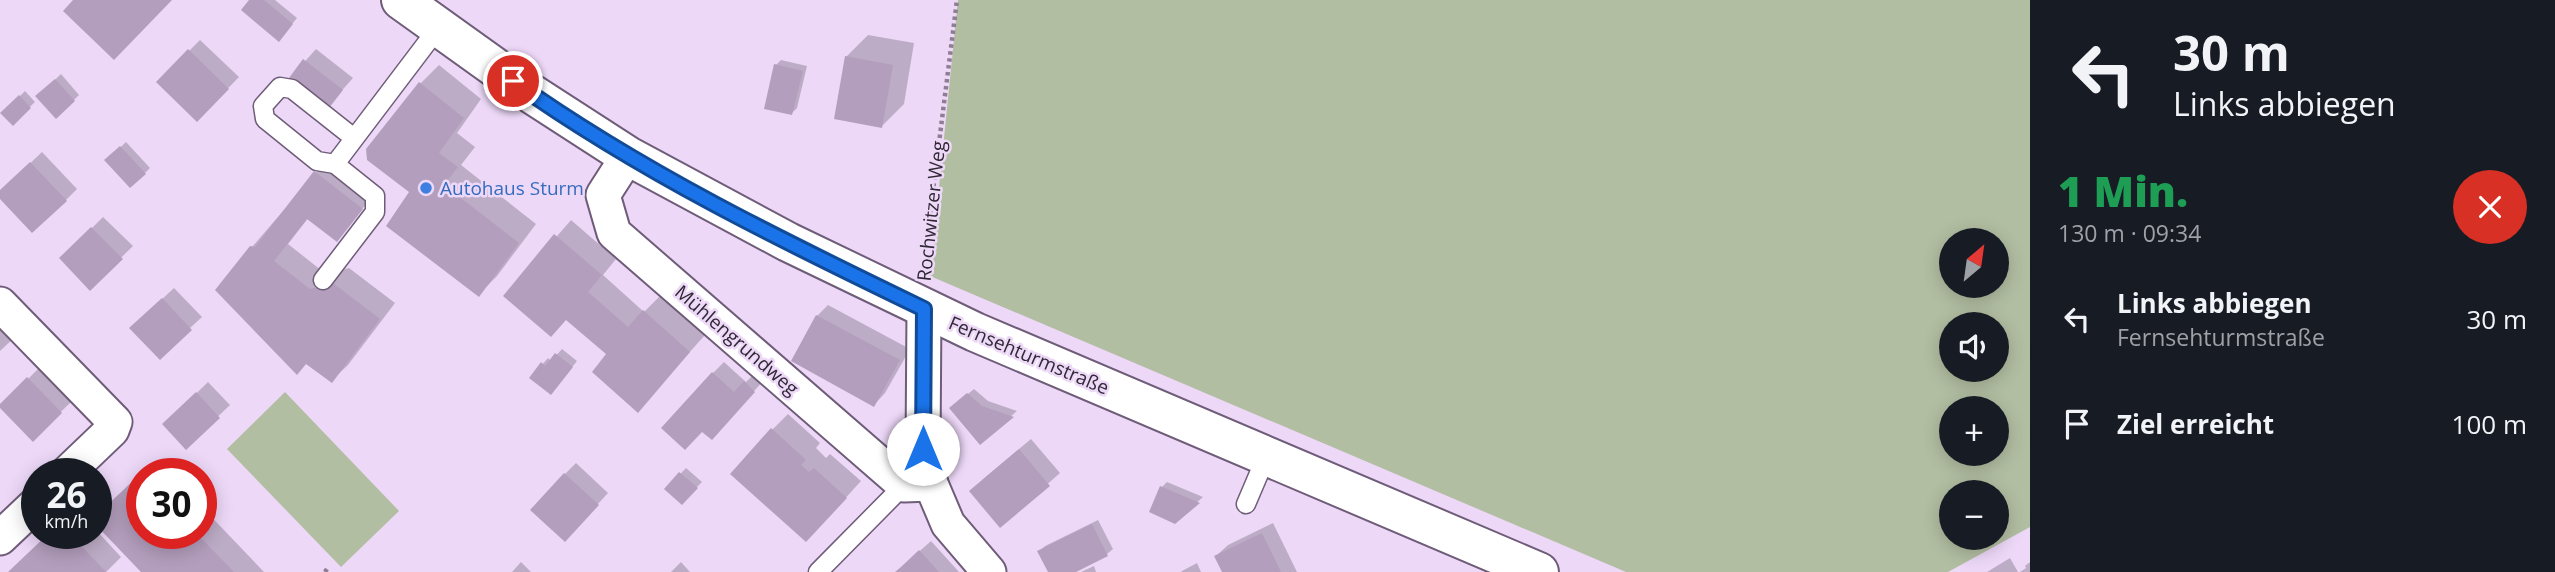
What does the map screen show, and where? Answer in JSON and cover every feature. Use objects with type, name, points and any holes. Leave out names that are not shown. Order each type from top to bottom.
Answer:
[{"type":"street","name":"Fernsehturmstraße","points":[[401,0],[532,94],[628,156],[788,242],[924,309],[1539,572]]},
{"type":"street","name":"Mühlengrundweg","points":[[628,156],[603,195],[614,233],[918,484]]},
{"type":"street","points":[[0,304],[115,422],[112,429],[82,458]]},
{"type":"street","name":"Rochwitzer Weg","points":[[924,309],[923,449],[918,484],[989,572]]},
{"type":"street","points":[[0,538],[21,518]]},
{"type":"lane","points":[[335,164],[438,28]]},
{"type":"lane","points":[[323,281],[374,212],[374,196],[335,164],[317,161],[265,119],[263,106],[280,87],[292,89],[354,138]]},
{"type":"lane","points":[[1246,504],[1266,457]]},
{"type":"lane","points":[[818,572],[918,484]]},
{"type":"path","name":"Rochwitzer Weg","points":[[924,309],[923,260],[957,0]]},
{"type":"green space","points":[[958,0],[2030,0],[2030,527],[2009,539],[2009,480],[1939,480],[1939,550],[1988,550],[1948,572],[1626,572],[930,276]]},
{"type":"green space","points":[[285,392],[399,511],[341,567],[227,449]]},
{"type":"building","points":[[73,0],[172,0],[114,60],[63,11]]},
{"type":"building","points":[[249,0],[264,0],[293,24],[279,42],[241,10]]},
{"type":"building","points":[[188,49],[229,89],[197,122],[156,82]]},
{"type":"building","points":[[845,56],[893,65],[882,128],[834,119]]},
{"type":"building","points":[[303,59],[343,90],[329,108],[289,78]]},
{"type":"building","points":[[774,64],[803,71],[792,115],[764,109]]},
{"type":"building","points":[[55,79],[75,101],[56,119],[35,96]]},
{"type":"building","name":"Autohaus Sturm","points":[[419,82],[464,118],[439,153],[458,167],[444,185],[519,243],[479,297],[386,226],[409,192],[367,160],[366,149]]},
{"type":"building","points":[[19,95],[31,108],[13,126],[0,113]]},
{"type":"building","points":[[120,146],[146,174],[130,188],[104,160]]},
{"type":"building","points":[[30,162],[67,201],[32,233],[0,199],[0,190]]},
{"type":"building","points":[[314,171],[363,209],[337,242],[307,219],[274,261],[310,289],[333,283],[380,319],[332,383],[306,364],[297,375],[215,290],[250,246],[255,247]]},
{"type":"building","points":[[91,227],[123,259],[90,291],[59,258]]},
{"type":"building","points":[[554,234],[602,275],[588,292],[628,327],[643,310],[690,352],[638,413],[592,372],[606,354],[566,320],[551,337],[503,296]]},
{"type":"building","points":[[162,298],[192,330],[160,360],[129,328]]},
{"type":"building","points":[[816,315],[900,360],[874,407],[791,361]]},
{"type":"building","points":[[555,353],[573,367],[551,395],[529,378],[541,362],[545,366]]},
{"type":"building","points":[[712,372],[734,392],[744,381],[755,392],[712,440],[702,432],[685,450],[661,428]]},
{"type":"building","points":[[27,377],[62,413],[33,442],[0,408],[0,404]]},
{"type":"building","points":[[196,392],[220,418],[186,450],[162,424]]},
{"type":"building","points":[[967,393],[982,406],[1014,417],[980,445],[949,408]]},
{"type":"building","points":[[771,428],[806,460],[801,465],[809,472],[814,468],[847,498],[806,542],[730,474]]},
{"type":"building","points":[[1019,449],[1050,486],[1000,528],[969,491]]},
{"type":"building","points":[[679,472],[698,488],[682,505],[664,489]]},
{"type":"building","points":[[564,473],[599,505],[565,542],[530,510]]},
{"type":"building","points":[[1160,486],[1200,503],[1175,524],[1149,512]]},
{"type":"building","points":[[126,487],[126,549],[212,549],[234,572],[141,572],[112,542],[112,501]]},
{"type":"building","points":[[1092,524],[1108,556],[1076,572],[1048,572],[1037,551]]},
{"type":"building","points":[[1262,533],[1281,572],[1222,572],[1214,556]]},
{"type":"building","points":[[32,549],[84,549],[106,572],[8,572]]},
{"type":"building","points":[[919,550],[939,572],[895,572],[901,567]]},
{"type":"place","name":"Autohaus Sturm","points":[[426,188]]},
{"type":"route","points":[[513,81],[628,156],[788,242],[924,309],[923,449]]}]
